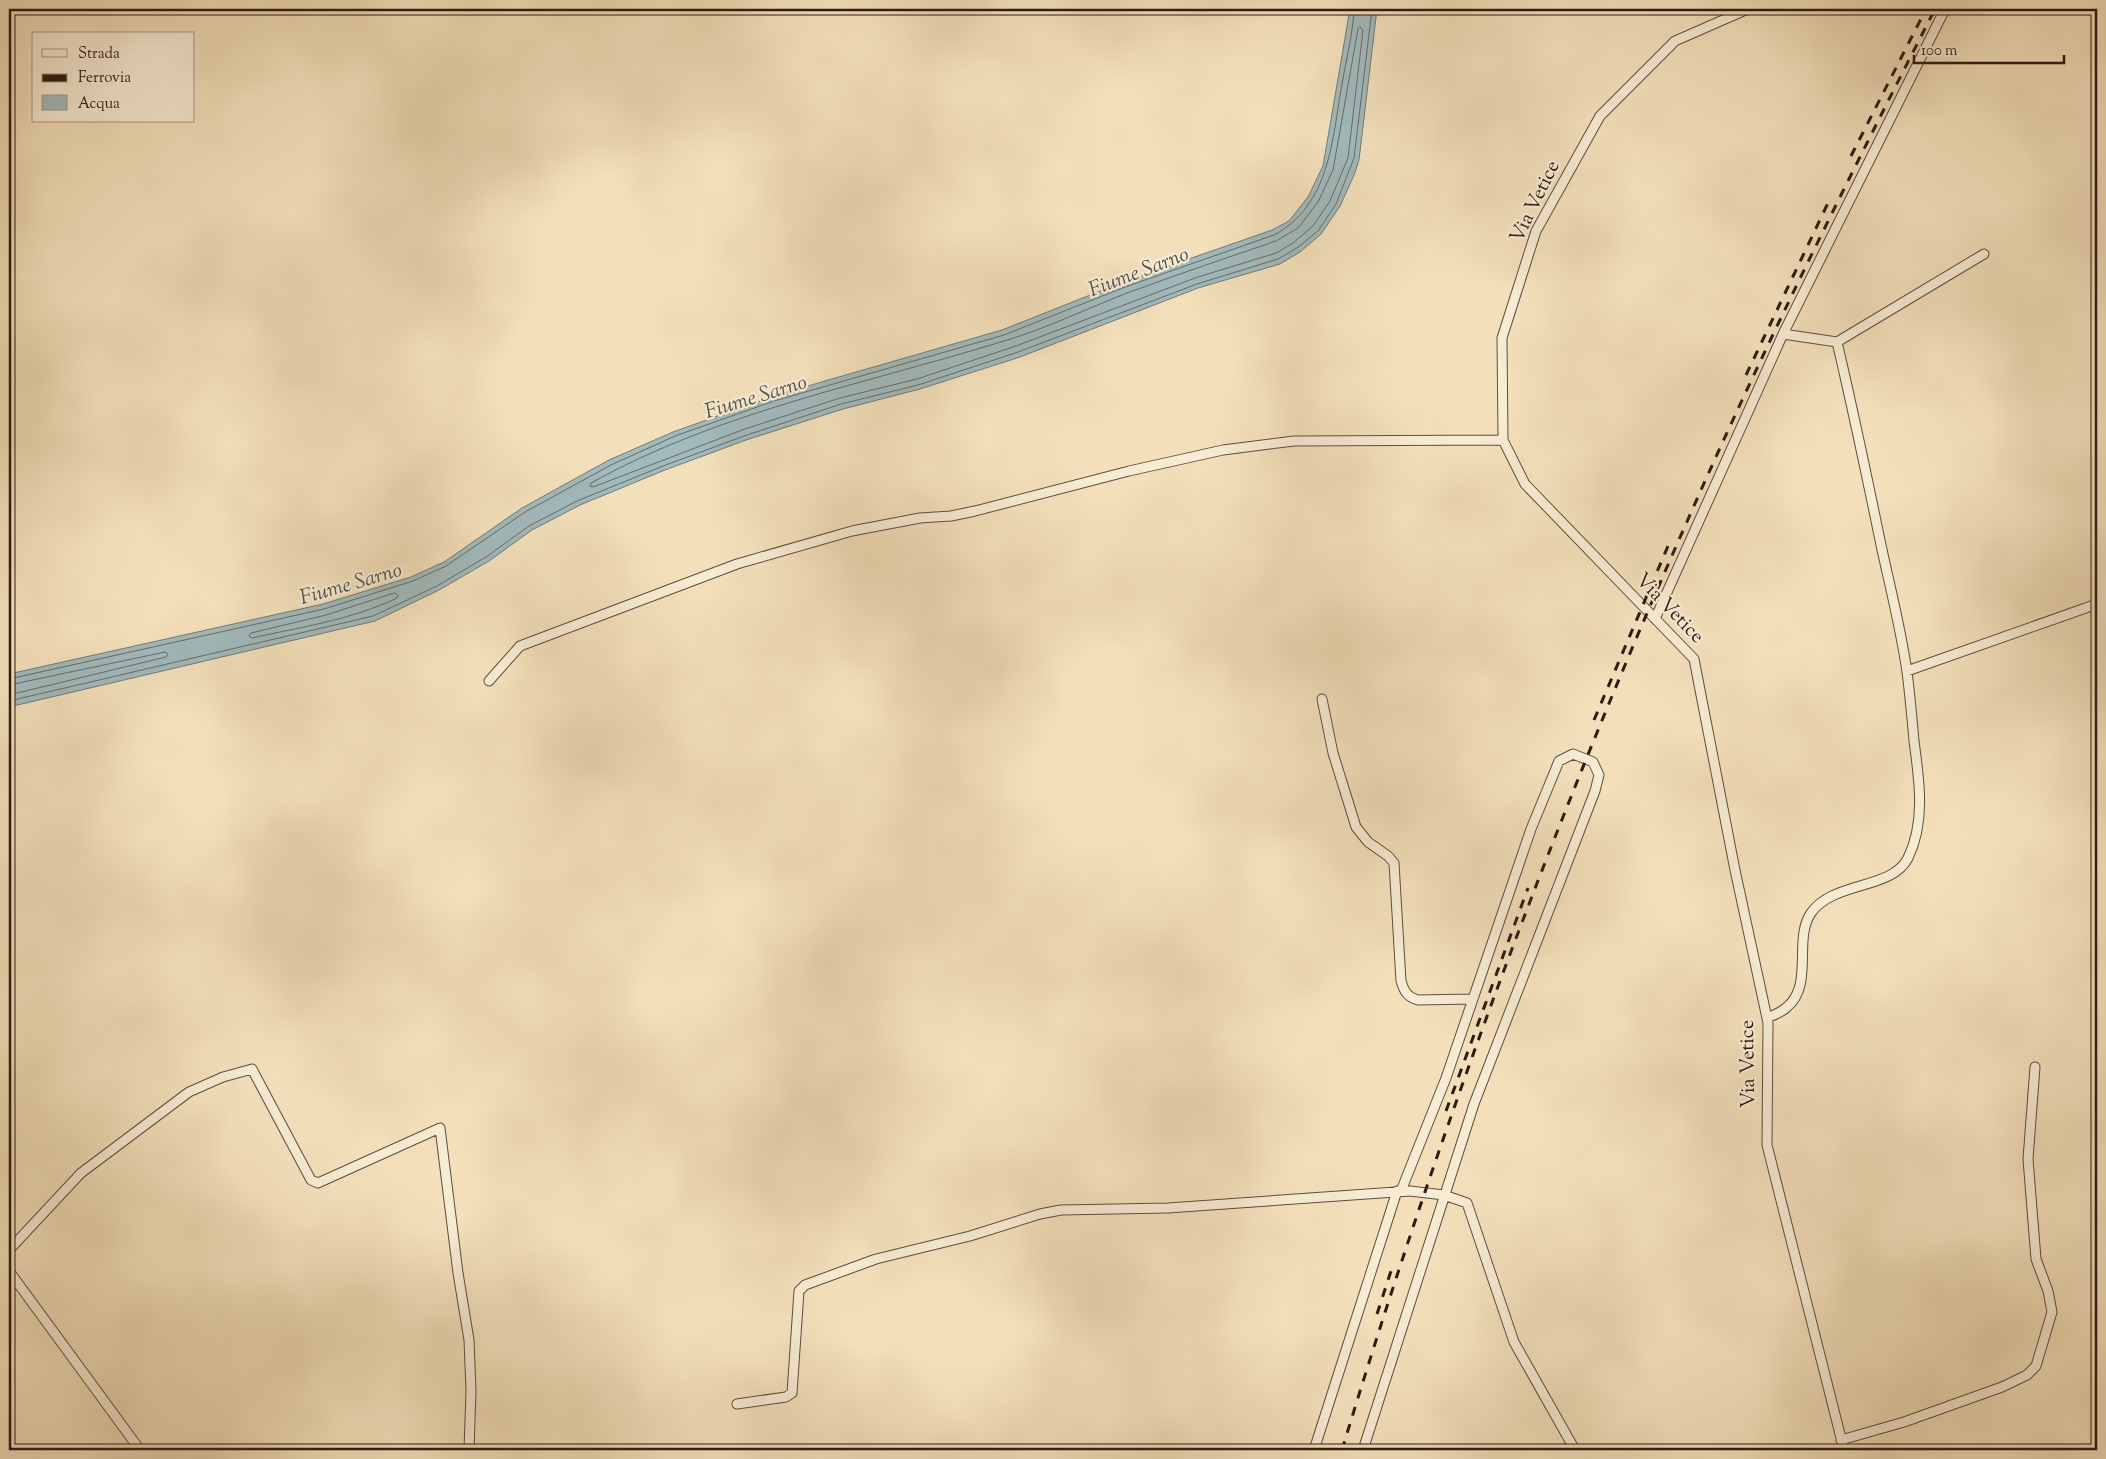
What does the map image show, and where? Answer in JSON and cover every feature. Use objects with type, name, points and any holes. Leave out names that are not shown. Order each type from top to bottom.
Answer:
[{"type":"street","name":"Via Vetice","points":[[1748,9],[1675,41],[1600,116],[1536,232],[1502,338],[1503,440],[1525,484],[1694,659],[1735,870],[1767,1018],[1767,1145],[1844,1450]]},
{"type":"street","points":[[1655,619],[1783,334],[1945,9]]},
{"type":"street","points":[[1783,334],[1837,342],[1984,254]]},
{"type":"street","points":[[1767,1018],[1789,1006],[1796,994],[1800,979],[1805,928],[1814,908],[1844,890],[1894,873],[1908,858],[1919,817],[1920,794],[1907,671],[1837,342]]},
{"type":"street","points":[[489,681],[520,646],[737,564],[852,531],[920,518],[967,512],[1129,471],[1223,450],[1294,441],[1503,440]]},
{"type":"street","points":[[1907,671],[2097,604]]},
{"type":"street","points":[[1322,699],[1333,753],[1356,827],[1368,842],[1388,856],[1394,863],[1401,981],[1404,991],[1410,998],[1418,1000],[1471,999]]},
{"type":"street","points":[[1314,1450],[1399,1191],[1446,1078],[1471,999],[1531,828],[1559,761],[1573,754],[1593,762],[1599,775],[1595,791],[1474,1104],[1363,1450]]},
{"type":"street","points":[[1841,1440],[1904,1422],[2002,1387],[2027,1375],[2036,1366],[2052,1312],[2048,1291],[2038,1270],[2036,1260],[2028,1159],[2035,1067]]},
{"type":"street","points":[[9,1250],[81,1173],[181,1097],[223,1077],[252,1068],[306,1172],[311,1180],[318,1184],[440,1128],[458,1274],[469,1340],[471,1391],[469,1450]]},
{"type":"street","points":[[737,1404],[786,1397],[792,1393],[799,1291],[805,1285],[876,1259],[970,1236],[1040,1214],[1061,1210],[1168,1208],[1399,1191],[1444,1195],[1466,1203],[1514,1342],[1575,1450]]},
{"type":"street","points":[[9,1271],[140,1450]]},
{"type":"water","name":"Fiume Sarno","points":[[1350,9],[1377,9],[1359,160],[1340,206],[1321,234],[1300,252],[1280,264],[1198,288],[1020,357],[920,389],[843,409],[746,440],[665,470],[580,505],[532,530],[489,561],[439,590],[375,621],[9,707],[9,674],[323,604],[411,577],[444,562],[522,508],[609,460],[673,432],[773,396],[1002,330],[1123,282],[1272,230],[1289,221],[1308,197],[1323,166]]},
{"type":"railway","points":[[1851,156],[1926,9]]},
{"type":"railway","points":[[1342,1450],[1379,1331],[1458,1096],[1545,862],[1591,746],[1639,631],[1747,389],[1839,198],[1935,9]]},
{"type":"railway","points":[[1746,375],[1828,203]]},
{"type":"railway","points":[[1594,720],[1668,546]]},
{"type":"railway","points":[[1446,1111],[1528,888]]},
{"type":"railway","points":[[1377,1314],[1391,1271]]}]
